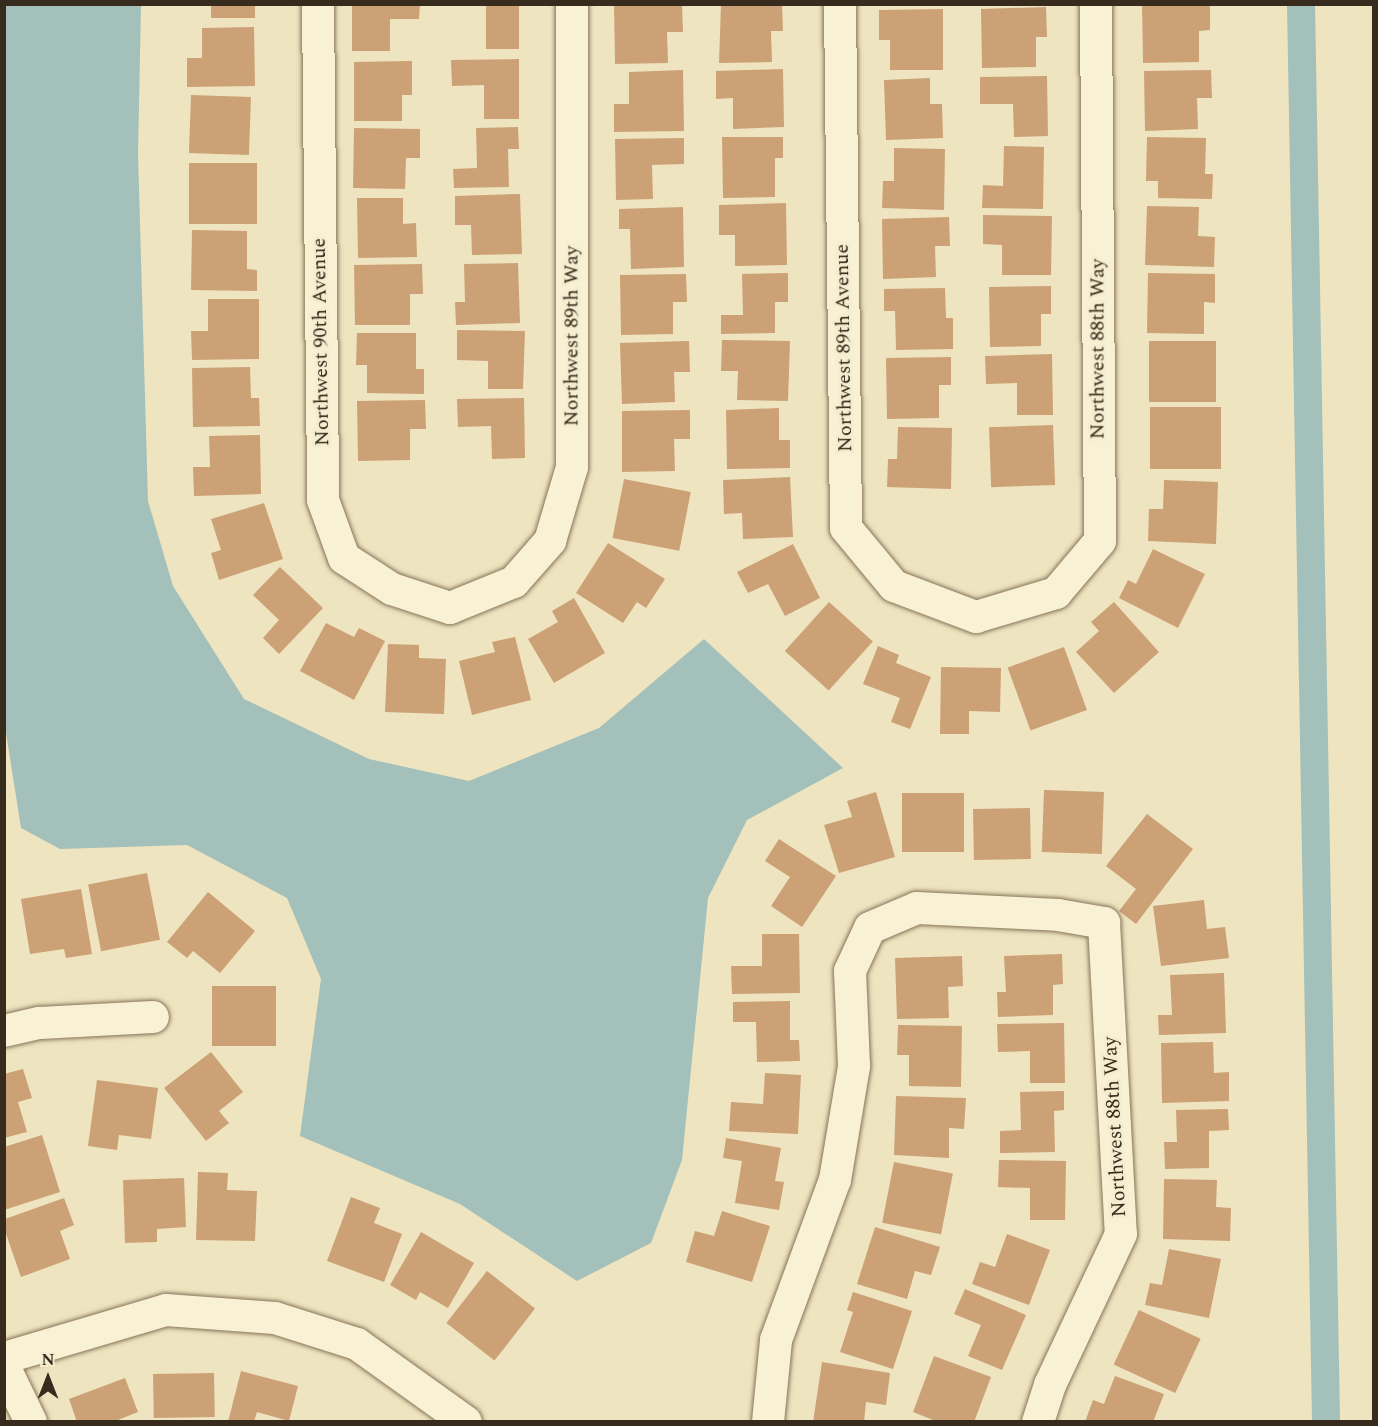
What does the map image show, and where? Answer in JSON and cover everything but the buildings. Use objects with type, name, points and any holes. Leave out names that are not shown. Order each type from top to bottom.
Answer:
[{"type":"street","name":"Northwest 90th Avenue","points":[[318,4],[322,500],[344,558],[392,589],[450,608]]},
{"type":"street","name":"Northwest 89th Way","points":[[450,608],[514,582],[550,541],[572,468],[572,4]]},
{"type":"street","name":"Northwest 89th Avenue","points":[[840,4],[846,528],[894,586],[976,617]]},
{"type":"street","name":"Northwest 88th Way","points":[[976,617],[1056,593],[1100,541],[1096,4]]},
{"type":"street","name":"Northwest 88th Way","points":[[768,1422],[776,1340],[835,1180],[854,1066],[850,971],[870,927],[918,908],[1058,915],[1104,923],[1121,1234],[1050,1385],[1038,1422]]},
{"type":"street","points":[[4,1031],[40,1023],[153,1017]]},
{"type":"street","points":[[4,1358],[166,1310],[275,1318],[357,1344],[466,1422]]},
{"type":"street","points":[[4,1366],[31,1422]]},
{"type":"water","points":[[4,5],[141,5],[138,154],[148,501],[173,586],[244,699],[369,759],[469,781],[599,728],[704,639],[843,768],[747,820],[708,898],[682,1160],[651,1243],[577,1281],[460,1204],[300,1136],[321,979],[287,898],[187,845],[60,849],[21,828],[4,720]]},
{"type":"waterway","points":[[1301,4],[1326,1422]]}]
